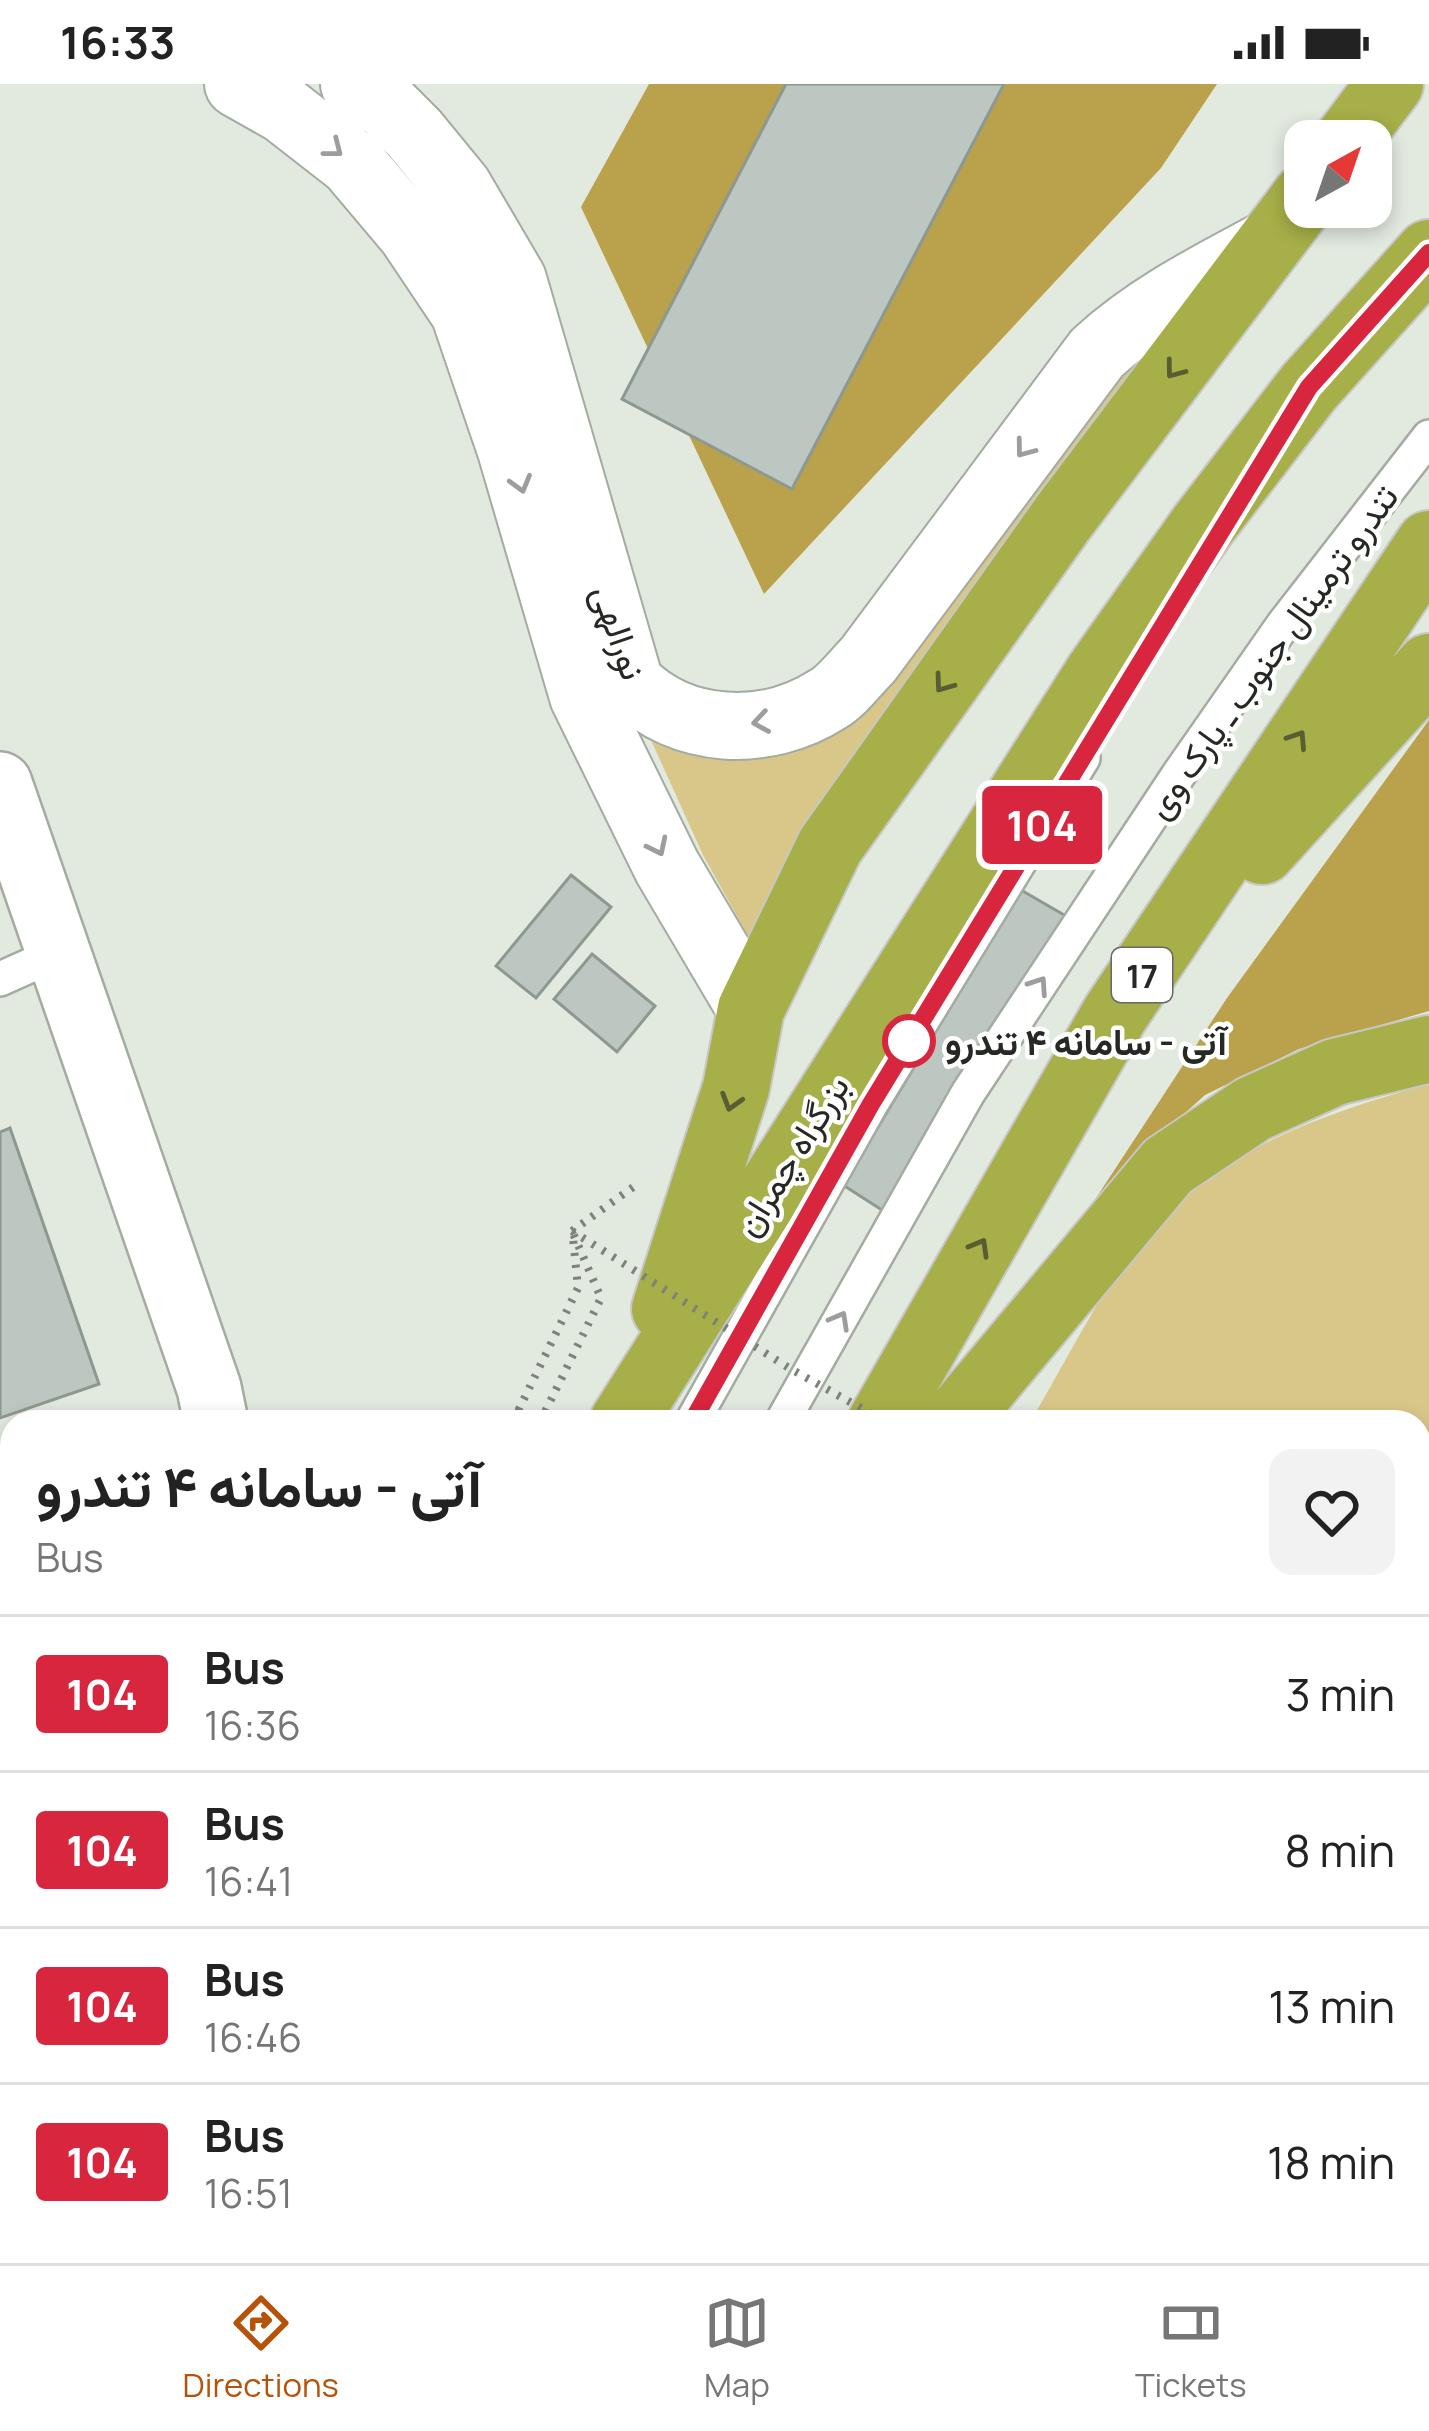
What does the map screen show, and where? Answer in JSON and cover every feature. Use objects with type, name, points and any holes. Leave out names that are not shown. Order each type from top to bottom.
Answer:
[{"type":"highway","points":[[1363,120],[1390,84]]},
{"type":"highway","points":[[652,1410],[752,1010],[830,847],[1062,519],[1284,225]]},
{"type":"highway","name":"بزرگراه چمران","points":[[653,1410],[1099,672],[1309,387],[1429,254]]},
{"type":"highway","name":"17","points":[[890,1410],[1115,1014],[1429,544]]},
{"type":"highway","points":[[1115,1014],[1429,667]]},
{"type":"highway","points":[[964,1410],[1168,1166],[1252,1109],[1334,1072],[1429,1049]]},
{"type":"street","name":"نورالهی","points":[[238,84],[284,110],[352,163],[411,233],[464,312],[511,449],[583,696],[667,867],[752,1010]]},
{"type":"street","name":"نورالهی","points":[[373,92],[459,188],[514,280],[630,683],[653,706],[715,727],[768,723],[831,698],[868,660],[1097,353],[1125,328],[1284,223]]},
{"type":"street","points":[[411,233],[459,188]]},
{"type":"street","points":[[0,784],[214,1410]]},
{"type":"lane","name":"تندرو ترمینال جنوب ـ پارک وی","points":[[789,1410],[968,1093],[1283,625],[1429,437]]},
{"type":"lane","points":[[0,979],[58,953]]},
{"type":"path","points":[[572,1231],[644,1180]]},
{"type":"path","points":[[572,1231],[862,1410]]},
{"type":"path","points":[[519,1410],[578,1288],[572,1231]]},
{"type":"path","points":[[546,1410],[601,1298],[572,1231]]},
{"type":"shaded area","points":[[649,84],[1217,84],[1161,168],[764,594],[581,207]]},
{"type":"shaded area","points":[[1176,312],[758,954],[703,855],[651,740],[734,750],[1049,452]]},
{"type":"shaded area","points":[[1429,720],[1429,1011],[1299,1049],[1205,1095],[1143,1151],[1064,1247],[1227,998]]},
{"type":"shaded area","points":[[1429,1084],[1429,1410],[1037,1410],[1116,1275],[1159,1220],[1226,1165],[1344,1110]]},
{"type":"building","points":[[786,84],[1004,84],[792,489],[622,399]]},
{"type":"building","points":[[571,875],[611,907],[536,998],[496,966]]},
{"type":"building","points":[[1021,890],[1071,919],[885,1212],[843,1185]]},
{"type":"building","points":[[592,954],[655,1006],[617,1052],[554,999]]},
{"type":"building","points":[[10,1128],[99,1384],[23,1410],[0,1410],[0,1132]]},
{"type":"bus line","name":"104","points":[[699,1410],[871,1104],[1309,387],[1429,253]]},
{"type":"place","name":"آتی - سامانه ۴ تندرو","points":[[909,1041]]}]
